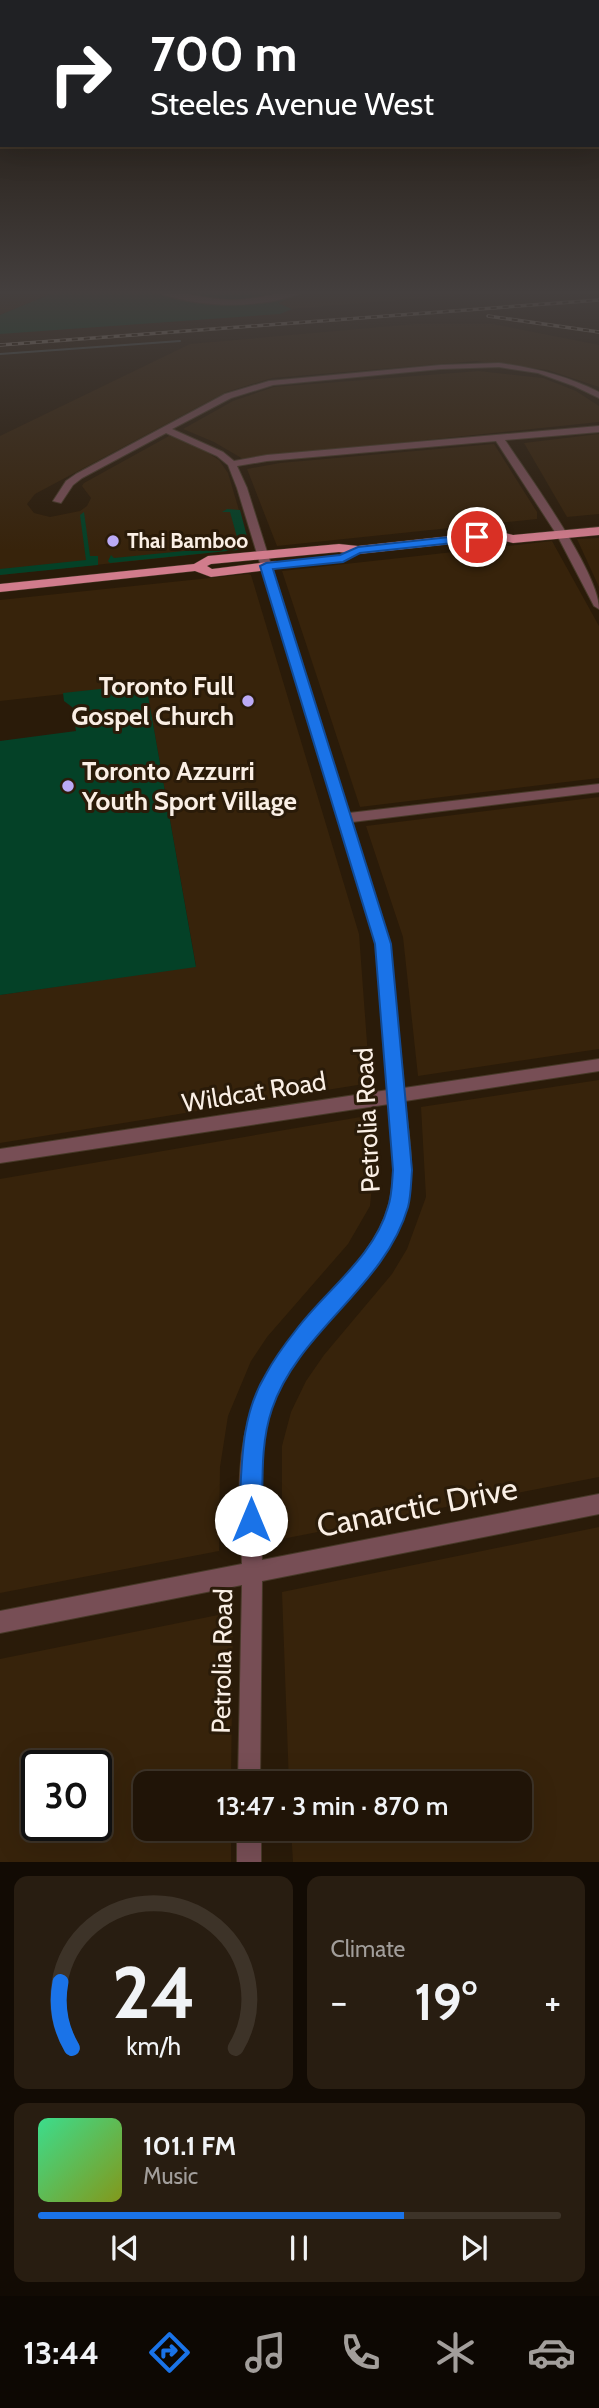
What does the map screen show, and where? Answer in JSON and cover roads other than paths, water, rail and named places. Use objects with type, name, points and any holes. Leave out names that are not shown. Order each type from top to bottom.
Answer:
[{"type":"main road","points":[[0,588],[197,567],[211,573],[264,561],[343,558],[358,550],[497,535],[513,539],[599,521]]},
{"type":"main road","points":[[559,530],[599,531]]},
{"type":"street","points":[[58,500],[69,483],[79,476],[228,396],[256,386],[350,377]]},
{"type":"street","points":[[559,377],[599,395]]},
{"type":"street","points":[[166,430],[204,445],[232,464],[267,458],[599,429]]},
{"type":"street","points":[[499,438],[559,530],[599,606]]},
{"type":"street","name":"Petrolia Road","points":[[232,464],[383,944],[402,1182],[398,1207],[391,1226],[372,1258],[284,1361],[261,1409],[251,1465],[249,1771]]},
{"type":"street","points":[[344,818],[599,788]]},
{"type":"street","name":"Wildcat Road","points":[[0,1156],[599,1065]]},
{"type":"street","name":"Canarctic Drive","points":[[0,1622],[599,1504]]},
{"type":"street","points":[[249,1841],[249,1862]]},
{"type":"place","name":"Thai Bamboo","points":[[113,541]]},
{"type":"place","name":"Toronto Full Gospel Church","points":[[248,701]]},
{"type":"place","name":"Toronto Azzurri Youth Sport Village","points":[[68,786]]}]
